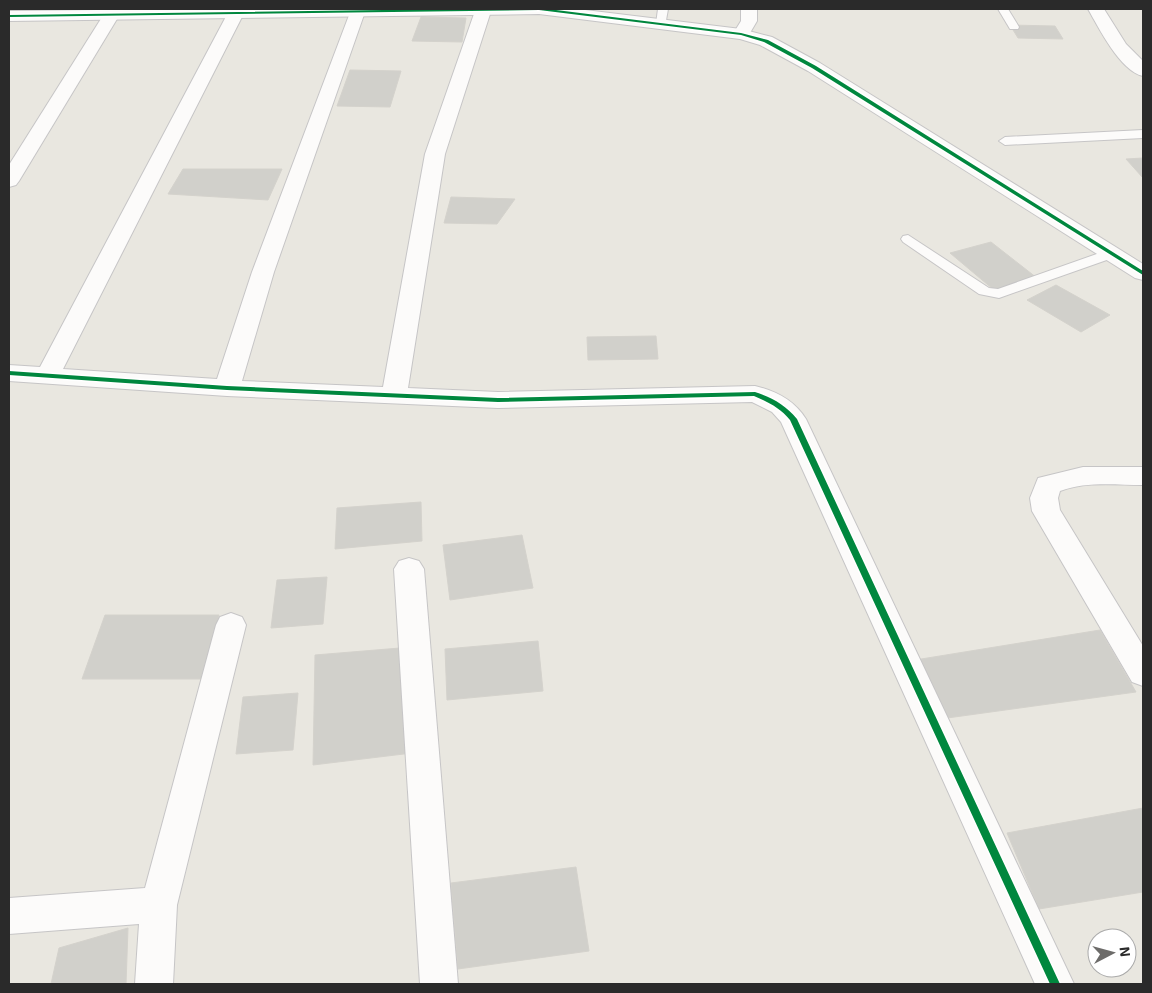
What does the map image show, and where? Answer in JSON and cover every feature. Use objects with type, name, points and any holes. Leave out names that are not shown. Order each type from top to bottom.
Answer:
[{"type":"street","points":[[9,16],[237,11],[483,11],[539,9],[662,16],[766,41],[814,67],[1143,273]]},
{"type":"street","points":[[741,34],[749,21],[749,9]]},
{"type":"street","points":[[1096,9],[1119,47],[1143,71]]},
{"type":"street","points":[[227,388],[263,272],[359,10]]},
{"type":"street","points":[[47,377],[237,11]]},
{"type":"street","points":[[394,394],[435,154],[483,11]]},
{"type":"street","points":[[9,181],[112,14]]},
{"type":"street","points":[[9,373],[227,388],[498,400],[755,394],[772,401],[787,411],[793,419],[1055,984]]},
{"type":"street","points":[[1143,476],[1093,475],[1062,479],[1048,485],[1044,498],[1046,511],[1143,673]]},
{"type":"street","points":[[409,569],[439,984]]},
{"type":"street","points":[[154,984],[159,905],[231,625]]},
{"type":"street","points":[[9,916],[159,905]]},
{"type":"lane","points":[[1003,9],[1014,27]]},
{"type":"lane","points":[[1005,141],[1143,134]]},
{"type":"lane","points":[[908,239],[984,291],[999,294],[1112,253]]},
{"type":"building","points":[[421,17],[466,18],[462,42],[412,41]]},
{"type":"building","points":[[1010,25],[1055,26],[1063,39],[1018,38]]},
{"type":"building","points":[[350,70],[401,71],[390,107],[337,106]]},
{"type":"building","points":[[1143,158],[1143,178],[1126,159]]},
{"type":"building","points":[[183,169],[282,169],[268,200],[168,194]]},
{"type":"building","points":[[451,197],[515,199],[497,224],[444,223]]},
{"type":"building","points":[[991,242],[1037,278],[994,290],[950,253]]},
{"type":"building","points":[[1056,285],[1110,315],[1081,332],[1027,300]]},
{"type":"building","points":[[656,336],[658,359],[588,360],[587,337]]},
{"type":"building","points":[[421,502],[422,541],[335,549],[337,508]]},
{"type":"building","points":[[522,535],[533,588],[450,600],[443,545]]},
{"type":"building","points":[[327,577],[323,624],[271,628],[277,580]]},
{"type":"building","points":[[105,615],[219,615],[202,679],[82,679]]},
{"type":"building","points":[[1100,630],[1136,692],[940,719],[915,660]]},
{"type":"building","points":[[538,641],[543,691],[447,700],[445,649]]},
{"type":"building","points":[[400,648],[412,753],[313,765],[315,655]]},
{"type":"building","points":[[298,693],[293,750],[236,754],[243,697]]},
{"type":"building","points":[[1143,808],[1143,892],[1039,909],[1007,833]]},
{"type":"building","points":[[576,867],[589,951],[458,969],[451,883]]},
{"type":"building","points":[[128,928],[126,984],[51,984],[59,948]]},
{"type":"cycle path","points":[[9,16],[539,9],[741,34],[766,41],[814,67],[1143,273]]},
{"type":"cycle path","points":[[9,373],[227,388],[498,400],[755,394],[776,403],[793,419],[1055,984]]}]
